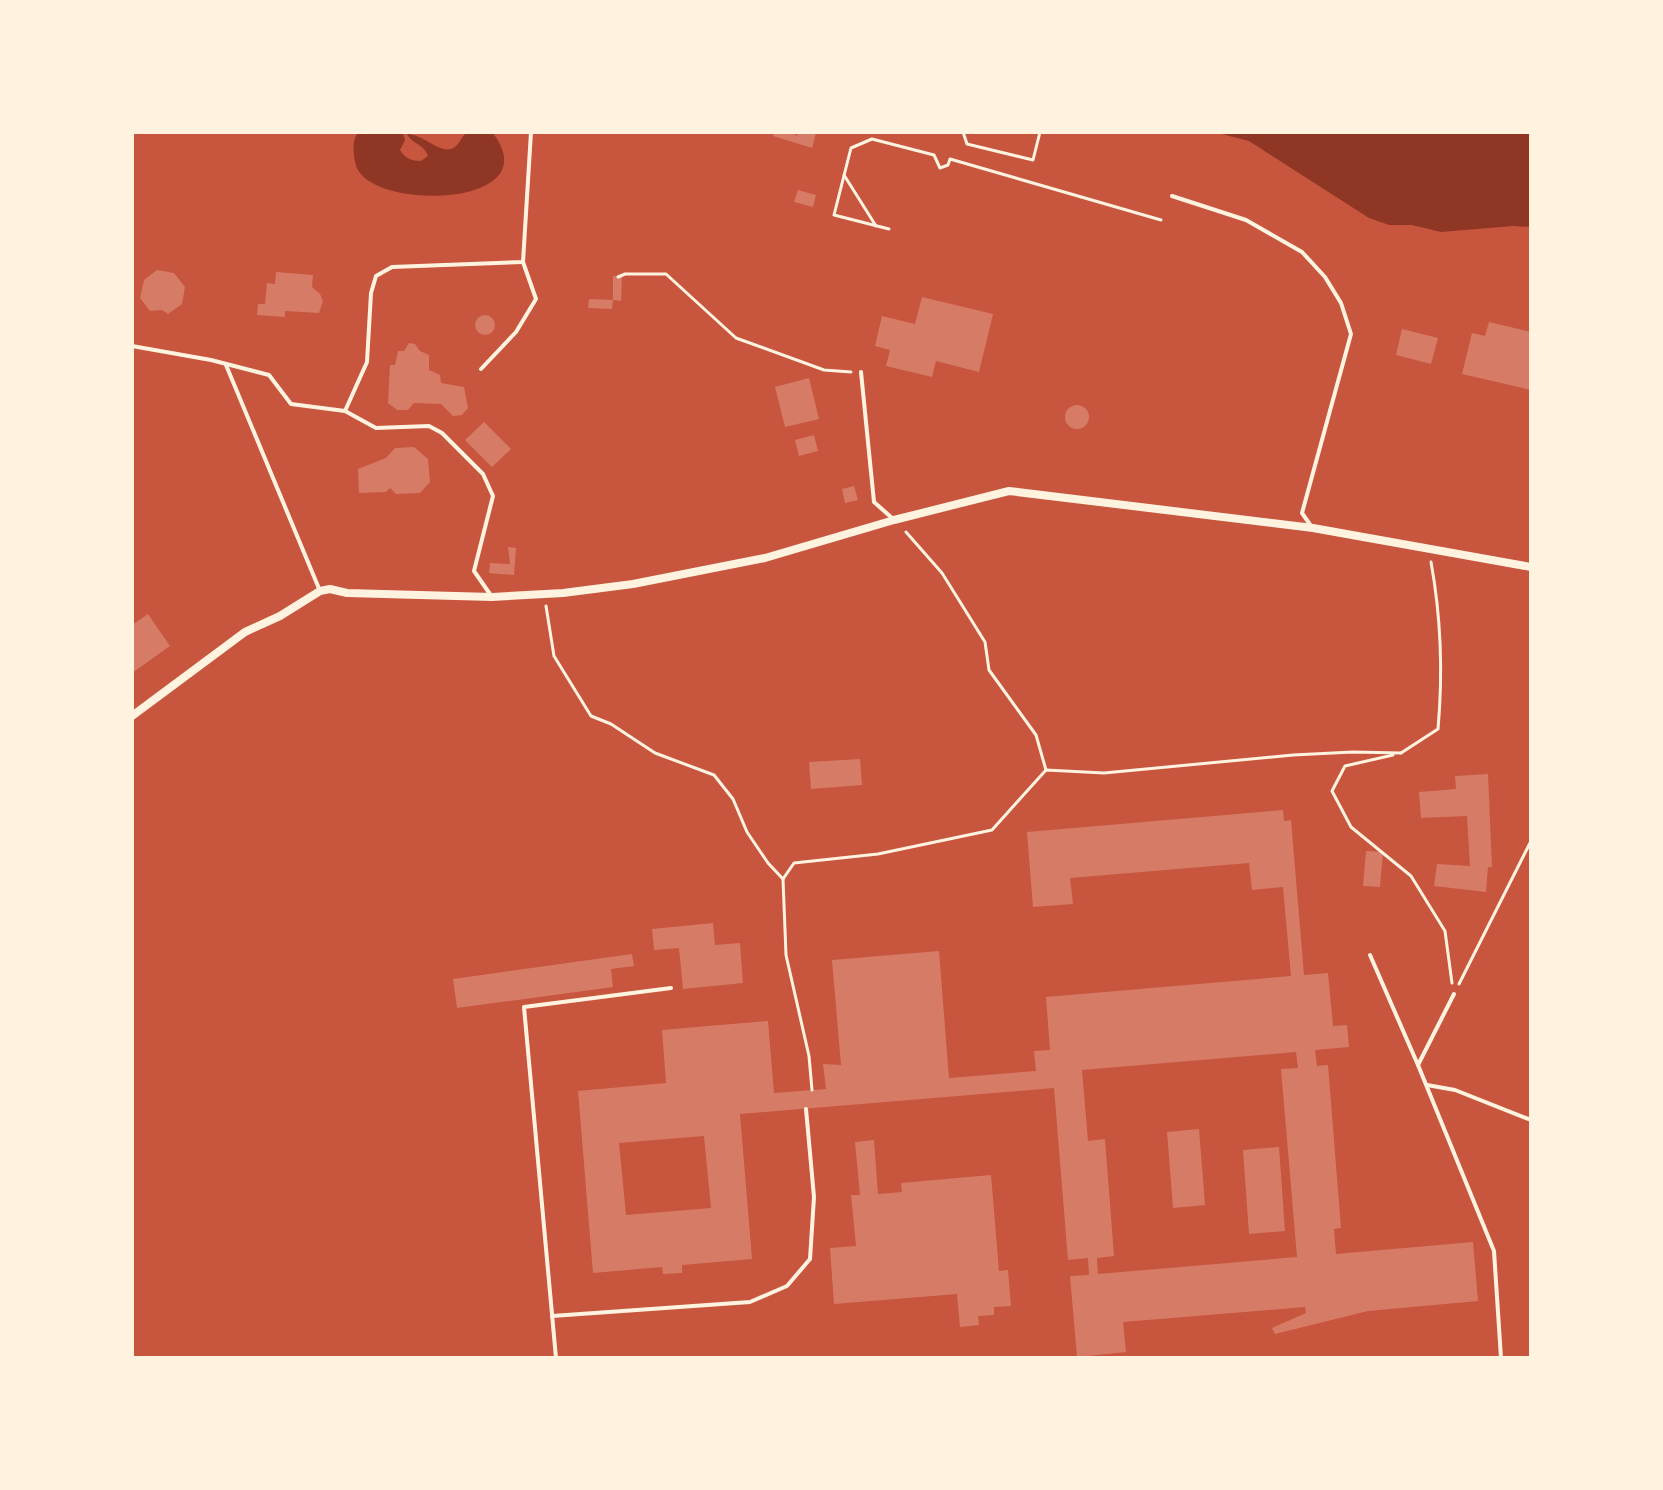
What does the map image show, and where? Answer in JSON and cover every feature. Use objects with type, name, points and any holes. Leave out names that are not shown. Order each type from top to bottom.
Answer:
[{"type":"street","points":[[132,716],[245,632],[280,616],[320,591],[492,597],[633,584],[765,558],[894,520],[1009,491],[1313,528],[1531,567]]},
{"type":"lane","points":[[481,369],[516,332],[536,299],[523,262],[531,132]]},
{"type":"lane","points":[[1172,196],[1246,220],[1302,252],[1325,277],[1341,303],[1351,334],[1302,513],[1313,528]]},
{"type":"lane","points":[[345,411],[367,362],[371,293],[376,276],[392,267],[523,262]]},
{"type":"lane","points":[[132,346],[211,360],[269,375],[291,404],[345,411],[376,428],[429,426],[442,433],[483,474],[493,496],[474,571],[492,597]]},
{"type":"lane","points":[[226,365],[320,591]]},
{"type":"lane","points":[[861,372],[874,502],[894,520]]},
{"type":"lane","points":[[1370,955],[1494,1251],[1501,1358]]},
{"type":"lane","points":[[556,1358],[524,1007],[671,988]]},
{"type":"lane","points":[[1418,1065],[1454,994]]},
{"type":"lane","points":[[1426,1085],[1455,1090],[1531,1120]]},
{"type":"lane","points":[[552,1316],[750,1302],[787,1286],[810,1259],[814,1197],[806,1109]]},
{"type":"path","points":[[963,132],[967,144],[1033,160],[1040,132]]},
{"type":"path","points":[[1069,132],[1077,132]]},
{"type":"path","points":[[889,229],[834,215],[851,148],[872,139],[934,155],[940,168],[948,165],[950,159],[1161,220]]},
{"type":"path","points":[[844,175],[876,226]]},
{"type":"path","points":[[618,277],[625,274],[666,274],[736,338],[824,370],[861,372]]},
{"type":"path","points":[[894,520],[942,573],[985,642],[989,670],[1036,735],[1046,770]]},
{"type":"path","points":[[1429,549],[1438,600],[1441,688],[1438,729],[1401,753],[1345,766],[1332,791],[1351,827],[1411,876],[1445,931],[1454,994]]},
{"type":"path","points":[[544,594],[554,656],[591,716],[611,724],[655,753],[714,775],[733,799],[747,832],[783,879]]},
{"type":"path","points":[[1046,770],[1104,773],[1293,755],[1401,753]]},
{"type":"path","points":[[812,1090],[809,1056],[786,955],[783,879],[794,863],[878,854],[992,830],[1046,770]]},
{"type":"path","points":[[1454,994],[1531,841]]},
{"type":"shaded area","points":[[358,132],[403,133],[405,140],[400,150],[409,158],[421,161],[428,156],[426,152],[407,134],[450,149],[467,132],[492,132],[504,156],[500,174],[483,187],[458,194],[430,196],[401,193],[376,185],[360,173],[354,150]]},
{"type":"shaded area","points":[[1214,132],[1531,132],[1531,227],[1441,232],[1412,225],[1389,225],[1369,218],[1249,141]]},
{"type":"building","points":[[774,132],[792,132],[797,136],[798,132],[816,133],[812,148],[773,136]]},
{"type":"building","points":[[798,190],[816,195],[813,207],[794,202]]},
{"type":"building","points":[[157,270],[174,273],[185,287],[182,304],[168,314],[162,310],[150,311],[140,298],[144,280]]},
{"type":"building","points":[[276,272],[313,275],[312,287],[323,301],[319,313],[285,311],[285,317],[257,315],[258,304],[265,304],[267,283],[275,284]]},
{"type":"building","points":[[613,276],[622,277],[621,301],[613,300]]},
{"type":"building","points":[[922,297],[993,314],[979,372],[936,361],[932,377],[886,366],[890,350],[875,346],[882,316],[915,324]]},
{"type":"building","points":[[589,299],[613,300],[612,309],[588,308]]},
{"type":"building","points":[[485,315],[492,318],[495,325],[492,332],[485,335],[478,332],[475,325],[478,318]]},
{"type":"building","points":[[1489,322],[1531,332],[1531,390],[1462,374],[1472,333],[1485,336]]},
{"type":"building","points":[[1402,329],[1438,338],[1431,364],[1396,355]]},
{"type":"building","points":[[409,343],[429,355],[429,370],[440,375],[441,383],[464,387],[468,408],[462,415],[453,416],[441,404],[414,403],[408,410],[397,410],[388,403],[390,365],[395,365],[398,351],[404,351]]},
{"type":"building","points":[[809,378],[819,419],[785,427],[775,387]]},
{"type":"building","points":[[1077,405],[1086,408],[1089,417],[1086,426],[1077,429],[1068,426],[1065,417],[1068,408]]},
{"type":"building","points":[[484,422],[511,449],[492,467],[465,440]]},
{"type":"building","points":[[814,435],[818,451],[799,456],[795,440]]},
{"type":"building","points":[[414,447],[428,459],[430,482],[420,493],[396,494],[390,488],[386,492],[359,493],[358,469],[386,458],[395,448]]},
{"type":"building","points":[[854,486],[858,500],[845,503],[842,489]]},
{"type":"building","points":[[508,547],[516,548],[514,575],[489,573],[490,563],[510,564]]},
{"type":"building","points":[[148,614],[170,646],[132,673],[132,625]]},
{"type":"building","points":[[860,759],[862,785],[811,789],[809,762]]},
{"type":"building","points":[[1488,774],[1492,867],[1488,867],[1486,892],[1434,886],[1437,864],[1470,866],[1467,816],[1421,818],[1419,792],[1456,789],[1455,776]]},
{"type":"building","points":[[1283,810],[1284,821],[1291,820],[1304,975],[1328,973],[1333,1026],[1347,1025],[1349,1047],[1315,1050],[1317,1066],[1328,1065],[1341,1228],[1334,1229],[1336,1254],[1473,1242],[1478,1301],[1368,1311],[1275,1334],[1272,1328],[1306,1313],[1305,1307],[1123,1322],[1126,1352],[1077,1357],[1070,1276],[1089,1275],[1088,1258],[1068,1260],[1054,1088],[740,1114],[752,1259],[682,1265],[682,1273],[663,1274],[662,1267],[593,1273],[578,1091],[666,1083],[662,1030],[768,1021],[774,1093],[826,1089],[823,1064],[841,1065],[832,960],[939,951],[949,1078],[1036,1071],[1034,1051],[1050,1050],[1046,997],[1291,976],[1283,887],[1252,890],[1249,863],[1070,878],[1073,904],[1033,907],[1027,832]],"holes":[[[1296,1052],[1298,1068],[1281,1069],[1297,1257],[1098,1274],[1097,1258],[1114,1256],[1105,1139],[1088,1141],[1082,1070]],[[704,1136],[711,1208],[626,1215],[619,1143]]]},
{"type":"building","points":[[1366,851],[1383,852],[1380,887],[1363,886]]},
{"type":"building","points":[[713,923],[715,945],[740,943],[743,983],[683,989],[679,948],[654,950],[652,929]]},
{"type":"building","points":[[632,954],[634,966],[611,969],[613,987],[457,1008],[453,979]]},
{"type":"building","points":[[1199,1129],[1205,1205],[1173,1208],[1167,1132]]},
{"type":"building","points":[[874,1140],[878,1194],[902,1192],[901,1183],[991,1175],[999,1271],[1008,1270],[1011,1306],[994,1307],[994,1315],[978,1316],[979,1325],[960,1327],[957,1294],[834,1304],[830,1248],[856,1246],[851,1195],[860,1195],[855,1142]]},
{"type":"building","points":[[1279,1147],[1285,1231],[1249,1234],[1243,1150]]}]
